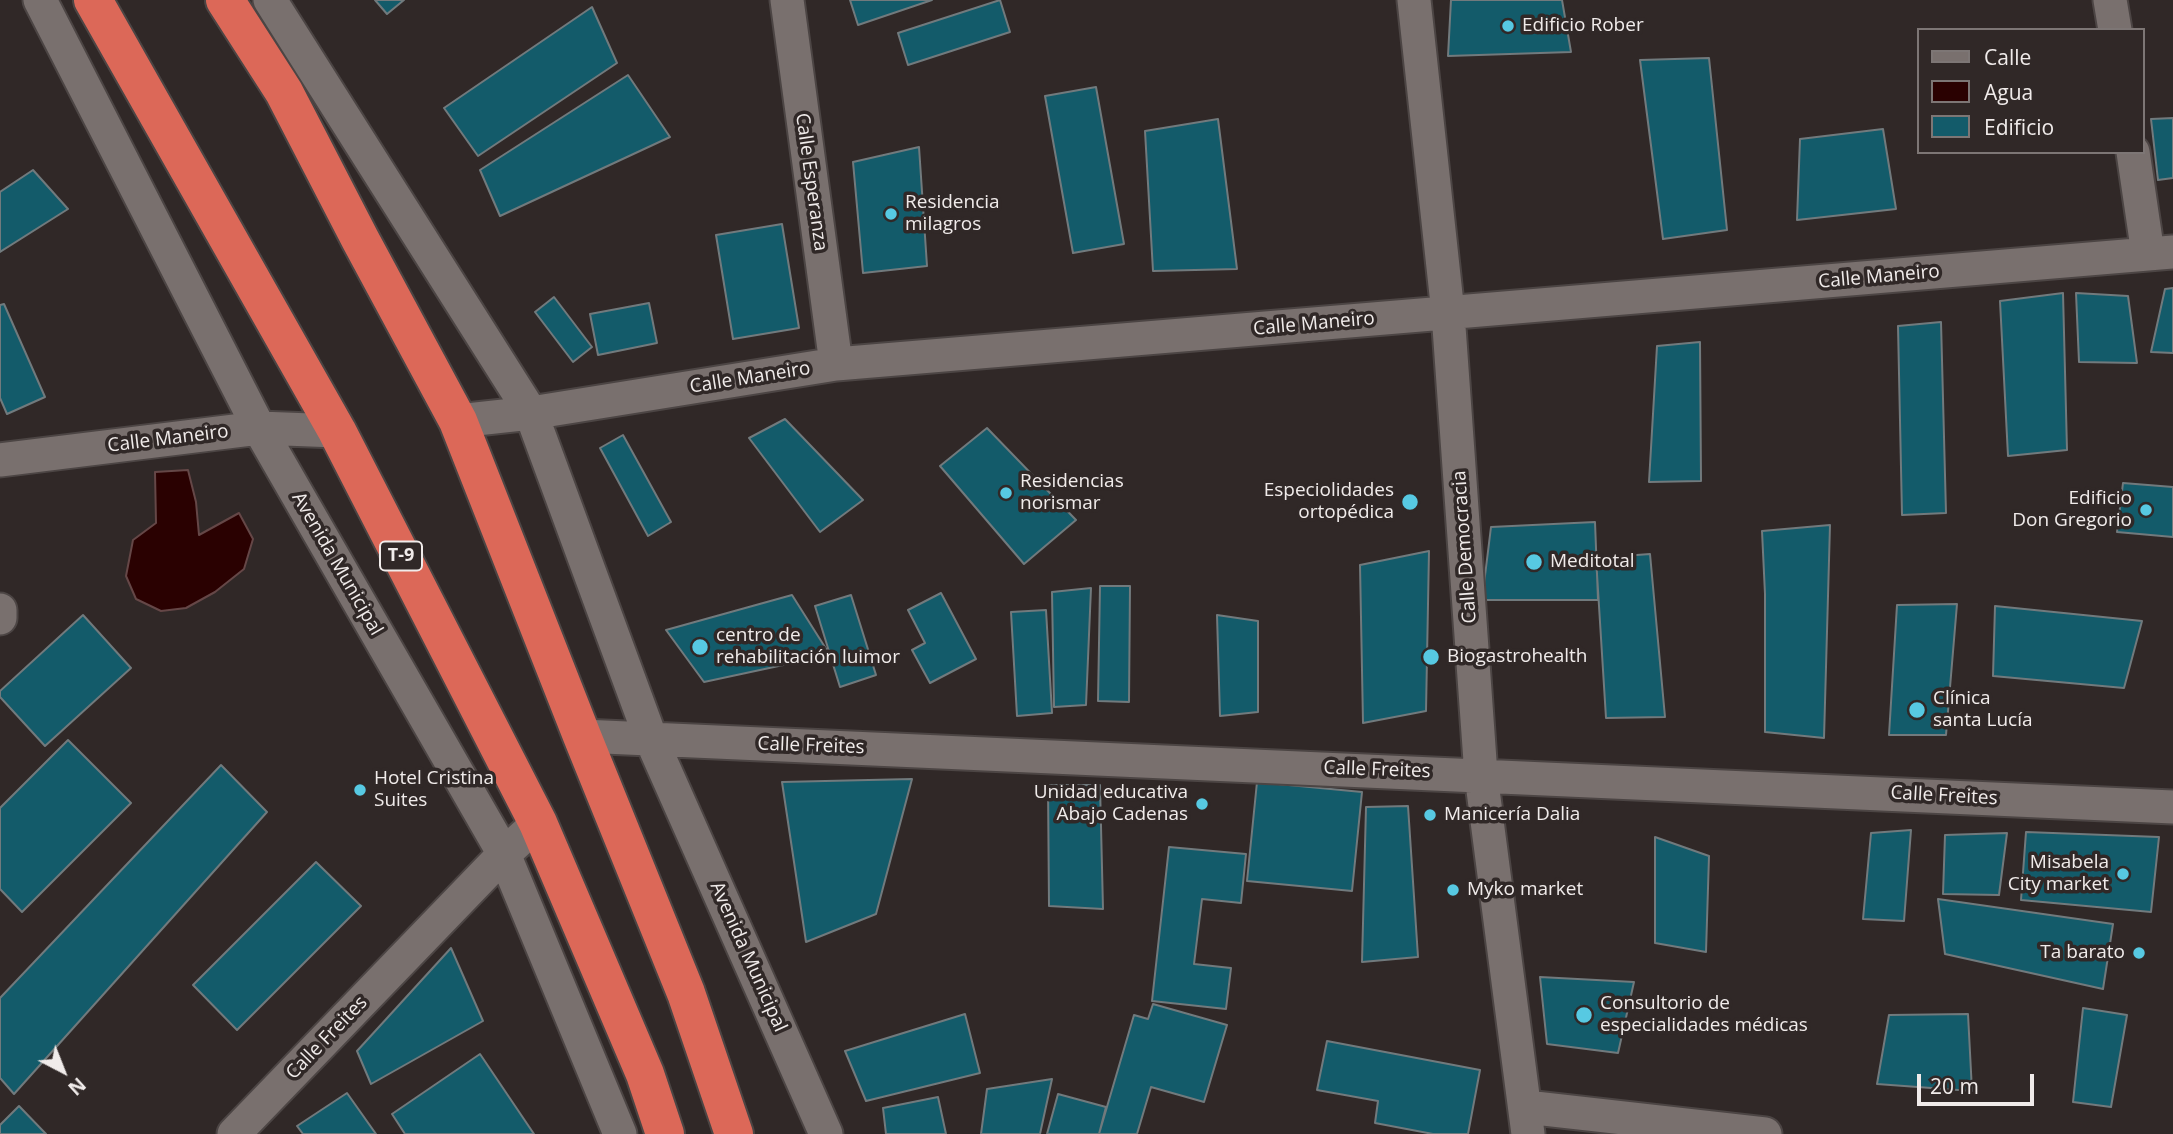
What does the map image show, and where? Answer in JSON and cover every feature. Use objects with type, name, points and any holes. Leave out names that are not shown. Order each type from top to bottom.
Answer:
[{"type":"highway","name":"T-9","points":[[93,0],[337,431],[538,823],[645,1074],[665,1134]]},
{"type":"highway","points":[[225,0],[284,92],[458,421],[686,993],[734,1134]]},
{"type":"street","name":"Avenida Municipal","points":[[40,0],[259,428],[504,854],[620,1134]]},
{"type":"street","name":"Avenida Municipal","points":[[270,0],[531,413],[651,739],[826,1134]]},
{"type":"street","name":"Calle Esperanza","points":[[787,0],[836,364]]},
{"type":"street","name":"Calle Democracia","points":[[1414,0],[1448,313],[1482,775],[1527,1121]]},
{"type":"street","points":[[2110,0],[2115,28]]},
{"type":"street","points":[[2134,154],[2161,253]]},
{"type":"street","name":"Calle Maneiro","points":[[458,421],[531,413],[836,364],[2161,253]]},
{"type":"street","name":"Calle Maneiro","points":[[0,460],[259,428],[337,431]]},
{"type":"street","points":[[0,610],[0,618]]},
{"type":"street","name":"Calle Freites","points":[[582,736],[2173,807]]},
{"type":"street","name":"Calle Freites","points":[[234,1134],[504,854],[538,823]]},
{"type":"street","points":[[1527,1121],[1765,1134]]},
{"type":"water","points":[[188,470],[196,502],[199,535],[239,513],[253,539],[244,569],[215,592],[186,608],[161,611],[136,599],[126,576],[133,540],[156,523],[155,472]]},
{"type":"building","points":[[375,0],[404,0],[387,14]]},
{"type":"building","points":[[850,0],[932,0],[858,25]]},
{"type":"building","points":[[1000,0],[1010,32],[908,65],[898,33]]},
{"type":"building","name":"Edificio Rober","points":[[1451,0],[1562,0],[1571,52],[1448,56]]},
{"type":"building","points":[[592,7],[617,63],[478,156],[444,108]]},
{"type":"building","points":[[1709,58],[1727,230],[1663,239],[1640,60]]},
{"type":"building","points":[[628,75],[670,137],[500,216],[480,170]]},
{"type":"building","points":[[1096,87],[1124,244],[1073,253],[1045,96]]},
{"type":"building","points":[[2173,118],[2173,178],[2158,180],[2151,119]]},
{"type":"building","points":[[1218,119],[1237,269],[1153,271],[1145,131]]},
{"type":"building","points":[[1883,129],[1896,209],[1797,220],[1800,139]]},
{"type":"building","name":"Residencia milagros","points":[[919,147],[927,266],[863,273],[853,162]]},
{"type":"building","points":[[33,170],[68,209],[0,252],[0,192]]},
{"type":"building","points":[[782,224],[799,328],[733,339],[716,235]]},
{"type":"building","points":[[2173,288],[2173,353],[2151,352],[2165,289]]},
{"type":"building","points":[[2063,293],[2067,450],[2008,456],[2000,301]]},
{"type":"building","points":[[2076,293],[2128,296],[2137,363],[2079,362]]},
{"type":"building","points":[[554,297],[592,347],[573,362],[535,312]]},
{"type":"building","points":[[649,303],[657,343],[598,355],[590,314]]},
{"type":"building","points":[[4,304],[45,397],[7,414],[0,398],[0,305]]},
{"type":"building","points":[[1941,322],[1946,513],[1902,515],[1898,326]]},
{"type":"building","points":[[1700,342],[1701,481],[1649,482],[1657,346]]},
{"type":"building","points":[[785,419],[863,500],[820,532],[749,438]]},
{"type":"building","name":"Residencias norismar","points":[[987,428],[1076,520],[1024,564],[940,466]]},
{"type":"building","points":[[623,435],[671,522],[648,536],[600,448]]},
{"type":"building","name":"Edificio Don Gregorio","points":[[2123,483],[2173,487],[2173,537],[2117,532]]},
{"type":"building","points":[[1595,522],[1598,600],[1482,600],[1491,527]]},
{"type":"building","points":[[1830,525],[1824,738],[1765,732],[1762,531]]},
{"type":"building","points":[[1429,551],[1426,711],[1363,723],[1360,565]]},
{"type":"building","points":[[1650,554],[1665,717],[1606,718],[1596,558]]},
{"type":"building","points":[[1100,586],[1130,586],[1129,702],[1098,701]]},
{"type":"building","points":[[1091,588],[1086,705],[1054,707],[1052,592]]},
{"type":"building","points":[[941,593],[976,659],[930,683],[912,650],[925,643],[908,610]]},
{"type":"building","points":[[792,595],[830,655],[704,682],[666,630]]},
{"type":"building","points":[[851,595],[876,675],[840,687],[815,606]]},
{"type":"building","points":[[1957,604],[1946,735],[1889,735],[1897,605]]},
{"type":"building","points":[[1995,606],[2142,621],[2124,688],[1993,676]]},
{"type":"building","points":[[1046,610],[1052,713],[1017,716],[1011,612]]},
{"type":"building","points":[[83,615],[131,668],[45,746],[0,697],[0,691]]},
{"type":"building","points":[[1217,615],[1258,621],[1258,712],[1220,716]]},
{"type":"building","points":[[68,740],[131,803],[22,912],[0,889],[0,808]]},
{"type":"building","points":[[221,765],[267,812],[14,1094],[0,1078],[0,998]]},
{"type":"building","points":[[912,779],[876,914],[806,942],[782,782]]},
{"type":"building","points":[[1257,782],[1362,792],[1352,891],[1247,881]]},
{"type":"building","points":[[1048,785],[1100,785],[1103,909],[1049,906]]},
{"type":"building","points":[[1408,806],[1418,957],[1362,962],[1366,807]]},
{"type":"building","points":[[1911,830],[1904,921],[1863,919],[1871,833]]},
{"type":"building","points":[[2026,832],[2159,837],[2151,912],[2021,900]]},
{"type":"building","points":[[2007,833],[1999,895],[1943,894],[1945,835]]},
{"type":"building","points":[[1655,837],[1709,856],[1706,952],[1655,943]]},
{"type":"building","points":[[1169,847],[1246,854],[1241,903],[1202,899],[1194,964],[1231,968],[1226,1009],[1152,1001]]},
{"type":"building","points":[[316,862],[361,906],[237,1030],[193,985]]},
{"type":"building","points":[[1938,899],[2113,924],[2103,989],[1945,954]]},
{"type":"building","points":[[451,948],[483,1021],[371,1084],[357,1051]]},
{"type":"building","points":[[1540,977],[1634,982],[1618,1053],[1547,1044]]},
{"type":"building","points":[[1153,1004],[1227,1025],[1204,1102],[1151,1087],[1137,1134],[1099,1134],[1134,1015],[1148,1019]]},
{"type":"building","points":[[2083,1008],[2127,1015],[2111,1107],[2073,1102]]},
{"type":"building","points":[[965,1014],[980,1073],[866,1101],[845,1051]]},
{"type":"building","points":[[1968,1014],[1972,1091],[1877,1084],[1889,1015]]},
{"type":"building","points":[[1327,1041],[1480,1070],[1468,1134],[1433,1134],[1375,1123],[1378,1101],[1317,1090]]},
{"type":"building","points":[[480,1054],[534,1134],[405,1134],[392,1114]]},
{"type":"building","points":[[1052,1079],[1040,1134],[981,1134],[987,1089]]},
{"type":"building","points":[[347,1093],[376,1134],[303,1134],[297,1126]]},
{"type":"building","points":[[1058,1094],[1106,1107],[1099,1134],[1047,1134]]},
{"type":"building","points":[[938,1097],[946,1134],[886,1134],[883,1108]]},
{"type":"building","points":[[19,1106],[46,1134],[0,1134],[0,1125]]},
{"type":"place","name":"Edificio Rober","points":[[1508,26]]},
{"type":"place","name":"Residencia milagros","points":[[891,214]]},
{"type":"place","name":"Residencias norismar","points":[[1006,493]]},
{"type":"place","name":"Especiolidades ortopédica","points":[[1410,502]]},
{"type":"place","name":"Edificio Don Gregorio","points":[[2146,510]]},
{"type":"place","name":"Meditotal","points":[[1534,562]]},
{"type":"place","name":"centro de rehabilitación luimor","points":[[700,647]]},
{"type":"place","name":"Biogastrohealth","points":[[1431,657]]},
{"type":"place","name":"Clínica santa Lucía","points":[[1917,710]]},
{"type":"place","name":"Hotel Cristina Suites","points":[[360,790]]},
{"type":"place","name":"Unidad educativa Abajo Cadenas","points":[[1202,804]]},
{"type":"place","name":"Manicería Dalia","points":[[1430,815]]},
{"type":"place","name":"Misabela City market","points":[[2123,874]]},
{"type":"place","name":"Myko market","points":[[1453,890]]},
{"type":"place","name":"Ta barato","points":[[2139,953]]},
{"type":"place","name":"Consultorio de especialidades médicas","points":[[1584,1015]]}]
